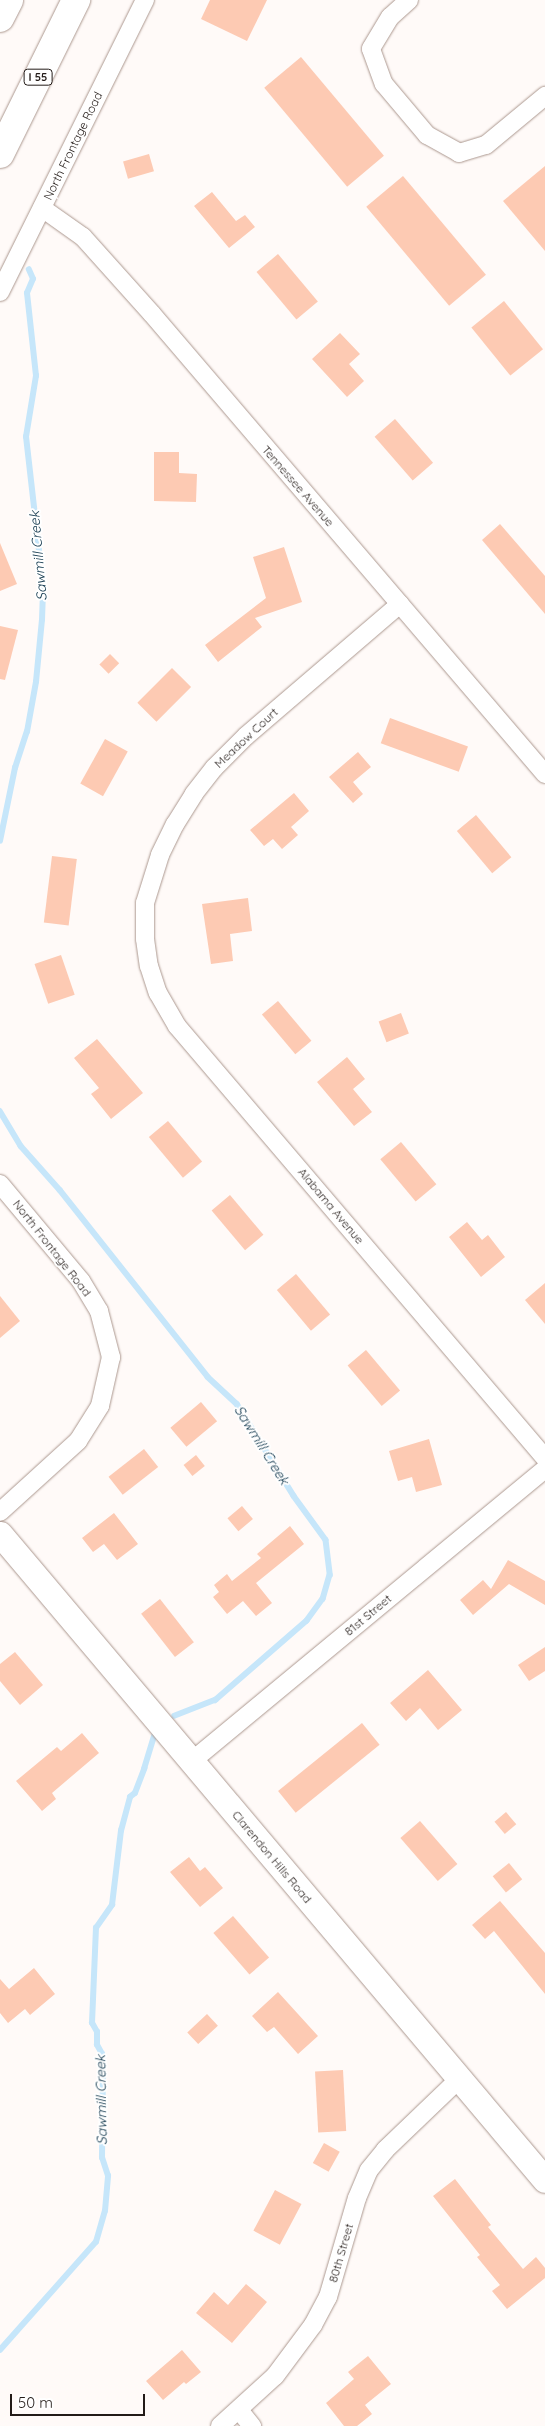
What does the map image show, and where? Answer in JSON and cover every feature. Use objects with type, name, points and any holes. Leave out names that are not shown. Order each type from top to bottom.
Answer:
[{"type":"highway","points":[[0,18],[9,0]]},
{"type":"highway","name":"I 55","points":[[0,154],[76,0]]},
{"type":"street","name":"North Frontage Road","points":[[0,292],[145,0]]},
{"type":"street","points":[[410,0],[390,17],[371,49],[384,84],[427,134],[459,153],[486,144],[545,96]]},
{"type":"street","name":"Tennessee Avenue","points":[[42,208],[83,237],[102,258],[545,774]]},
{"type":"street","name":"Meadow Court","points":[[145,939],[144,903],[155,868],[175,824],[194,794],[214,768],[240,741],[400,604]]},
{"type":"street","name":"Alabama Avenue","points":[[145,939],[149,966],[158,992],[177,1026],[545,1458]]},
{"type":"street","name":"North Frontage Road","points":[[0,1184],[81,1281],[99,1311],[111,1358],[100,1406],[78,1441],[0,1512]]},
{"type":"street","name":"81st Street","points":[[192,1761],[545,1469]]},
{"type":"street","name":"Clarendon Hills Road","points":[[0,1534],[545,2180]]},
{"type":"street","name":"80th Street","points":[[220,2426],[275,2376],[313,2325],[328,2297],[357,2198],[370,2170],[385,2150],[459,2079]]},
{"type":"street","points":[[238,2410],[252,2426]]},
{"type":"building","points":[[210,0],[267,0],[247,41],[201,19]]},
{"type":"building","points":[[301,57],[384,156],[347,187],[264,88]]},
{"type":"building","points":[[149,154],[154,171],[128,179],[123,161]]},
{"type":"building","points":[[545,166],[545,251],[503,201]]},
{"type":"building","points":[[403,176],[486,275],[449,306],[366,207]]},
{"type":"building","points":[[212,192],[236,221],[245,215],[255,227],[229,248],[194,206]]},
{"type":"building","points":[[278,254],[318,301],[296,319],[257,272]]},
{"type":"building","points":[[504,301],[543,349],[510,376],[471,327]]},
{"type":"building","points":[[340,333],[360,354],[349,364],[364,381],[347,397],[312,359]]},
{"type":"building","points":[[395,419],[433,463],[413,480],[375,437]]},
{"type":"building","points":[[154,452],[179,452],[179,473],[197,474],[196,502],[154,501]]},
{"type":"building","points":[[500,524],[545,576],[545,614],[482,540]]},
{"type":"building","points":[[0,543],[17,584],[0,591]]},
{"type":"building","points":[[284,547],[302,602],[255,618],[262,627],[218,662],[205,645],[266,598],[253,557]]},
{"type":"building","points":[[0,626],[18,630],[5,680],[0,679]]},
{"type":"building","points":[[110,654],[119,663],[109,674],[99,665]]},
{"type":"building","points":[[172,668],[191,687],[156,722],[137,703]]},
{"type":"building","points":[[390,718],[468,746],[459,772],[381,743]]},
{"type":"building","points":[[105,739],[128,752],[103,796],[80,784]]},
{"type":"building","points":[[358,752],[371,767],[353,782],[363,794],[353,803],[329,777]]},
{"type":"building","points":[[294,793],[309,811],[291,827],[298,835],[282,849],[273,839],[264,846],[250,830]]},
{"type":"building","points":[[476,815],[511,857],[492,873],[457,831]]},
{"type":"building","points":[[52,856],[77,859],[69,926],[44,923]]},
{"type":"building","points":[[248,898],[252,931],[230,934],[233,961],[211,964],[202,904]]},
{"type":"building","points":[[61,955],[75,995],[48,1004],[35,964]]},
{"type":"building","points":[[278,1001],[311,1041],[295,1054],[262,1014]]},
{"type":"building","points":[[401,1013],[409,1034],[386,1042],[379,1022]]},
{"type":"building","points":[[97,1039],[143,1093],[111,1119],[91,1094],[99,1088],[74,1058]]},
{"type":"building","points":[[347,1057],[365,1079],[353,1089],[372,1112],[354,1126],[317,1082]]},
{"type":"building","points":[[168,1121],[202,1162],[183,1178],[149,1137]]},
{"type":"building","points":[[401,1142],[436,1184],[416,1201],[380,1159]]},
{"type":"building","points":[[230,1195],[263,1235],[245,1250],[212,1210]]},
{"type":"building","points":[[467,1222],[482,1240],[488,1235],[505,1257],[481,1277],[449,1237]]},
{"type":"building","points":[[296,1274],[330,1315],[311,1331],[277,1290]]},
{"type":"building","points":[[545,1283],[545,1324],[525,1300]]},
{"type":"building","points":[[0,1296],[20,1321],[0,1338]]},
{"type":"building","points":[[366,1350],[400,1391],[382,1406],[348,1365]]},
{"type":"building","points":[[201,1402],[217,1421],[186,1447],[170,1428]]},
{"type":"building","points":[[429,1439],[442,1485],[416,1492],[412,1477],[398,1481],[389,1451]]},
{"type":"building","points":[[144,1449],[158,1467],[123,1495],[109,1477]]},
{"type":"building","points":[[196,1455],[205,1466],[192,1476],[184,1465]]},
{"type":"building","points":[[242,1506],[253,1519],[238,1531],[227,1518]]},
{"type":"building","points":[[114,1513],[138,1544],[117,1560],[104,1544],[93,1552],[82,1538]]},
{"type":"building","points":[[290,1526],[304,1544],[256,1583],[272,1603],[256,1616],[243,1601],[227,1614],[213,1597],[219,1592],[214,1585],[227,1574],[232,1581],[261,1558],[257,1554]]},
{"type":"building","points":[[508,1560],[545,1581],[545,1605],[509,1584],[473,1615],[460,1600],[483,1580],[491,1589]]},
{"type":"building","points":[[160,1599],[194,1642],[175,1657],[141,1614]]},
{"type":"building","points":[[545,1647],[545,1671],[529,1681],[518,1665]]},
{"type":"building","points":[[15,1652],[43,1685],[20,1705],[0,1681],[0,1664]]},
{"type":"building","points":[[428,1670],[462,1710],[438,1730],[420,1708],[406,1721],[390,1703]]},
{"type":"building","points":[[362,1723],[380,1745],[296,1813],[278,1791]]},
{"type":"building","points":[[82,1733],[99,1753],[52,1793],[56,1799],[42,1811],[16,1781],[57,1747],[61,1751]]},
{"type":"building","points":[[506,1812],[516,1824],[505,1834],[495,1822]]},
{"type":"building","points":[[420,1821],[457,1864],[438,1881],[400,1838]]},
{"type":"building","points":[[189,1857],[200,1871],[205,1867],[223,1888],[200,1907],[170,1872]]},
{"type":"building","points":[[509,1863],[522,1879],[506,1893],[493,1876]]},
{"type":"building","points":[[500,1901],[545,1953],[545,1994],[494,1931],[485,1939],[472,1925]]},
{"type":"building","points":[[233,1916],[269,1958],[249,1975],[213,1933]]},
{"type":"building","points":[[34,1968],[55,1994],[30,2015],[25,2009],[8,2023],[0,2013],[0,1979],[9,1989]]},
{"type":"building","points":[[278,1992],[318,2036],[298,2054],[274,2027],[267,2032],[252,2016]]},
{"type":"building","points":[[207,2014],[218,2026],[198,2044],[187,2032]]},
{"type":"building","points":[[343,2070],[346,2131],[318,2132],[315,2071]]},
{"type":"building","points":[[324,2143],[340,2152],[329,2172],[313,2163]]},
{"type":"building","points":[[455,2179],[491,2225],[488,2227],[523,2269],[536,2257],[545,2268],[545,2278],[507,2309],[492,2291],[500,2285],[477,2257],[480,2255],[433,2196]]},
{"type":"building","points":[[275,2190],[301,2204],[280,2245],[253,2231]]},
{"type":"building","points":[[246,2284],[267,2302],[232,2343],[196,2313],[214,2292],[228,2305]]},
{"type":"building","points":[[182,2350],[201,2372],[186,2384],[184,2382],[163,2400],[146,2381]]},
{"type":"building","points":[[368,2356],[391,2384],[365,2405],[372,2414],[357,2426],[344,2426],[326,2403],[354,2379],[348,2372]]},
{"type":"waterway","name":"Sawmill Creek","points":[[0,841],[15,768],[27,732],[36,682],[42,620],[43,586],[26,437],[36,376],[27,293],[33,279],[29,270]]},
{"type":"waterway","name":"Sawmill Creek","points":[[0,1111],[21,1146],[60,1190],[208,1377],[237,1404],[294,1496],[326,1540],[330,1575],[323,1599],[307,1621],[216,1700],[175,1716]]},
{"type":"waterway","name":"Sawmill Creek","points":[[0,2350],[96,2242],[105,2211],[108,2176],[102,2158],[103,2065],[102,2054],[97,2045],[97,2032],[92,2023],[96,1928],[112,1905],[121,1831],[130,1797],[135,1793],[155,1734]]}]
